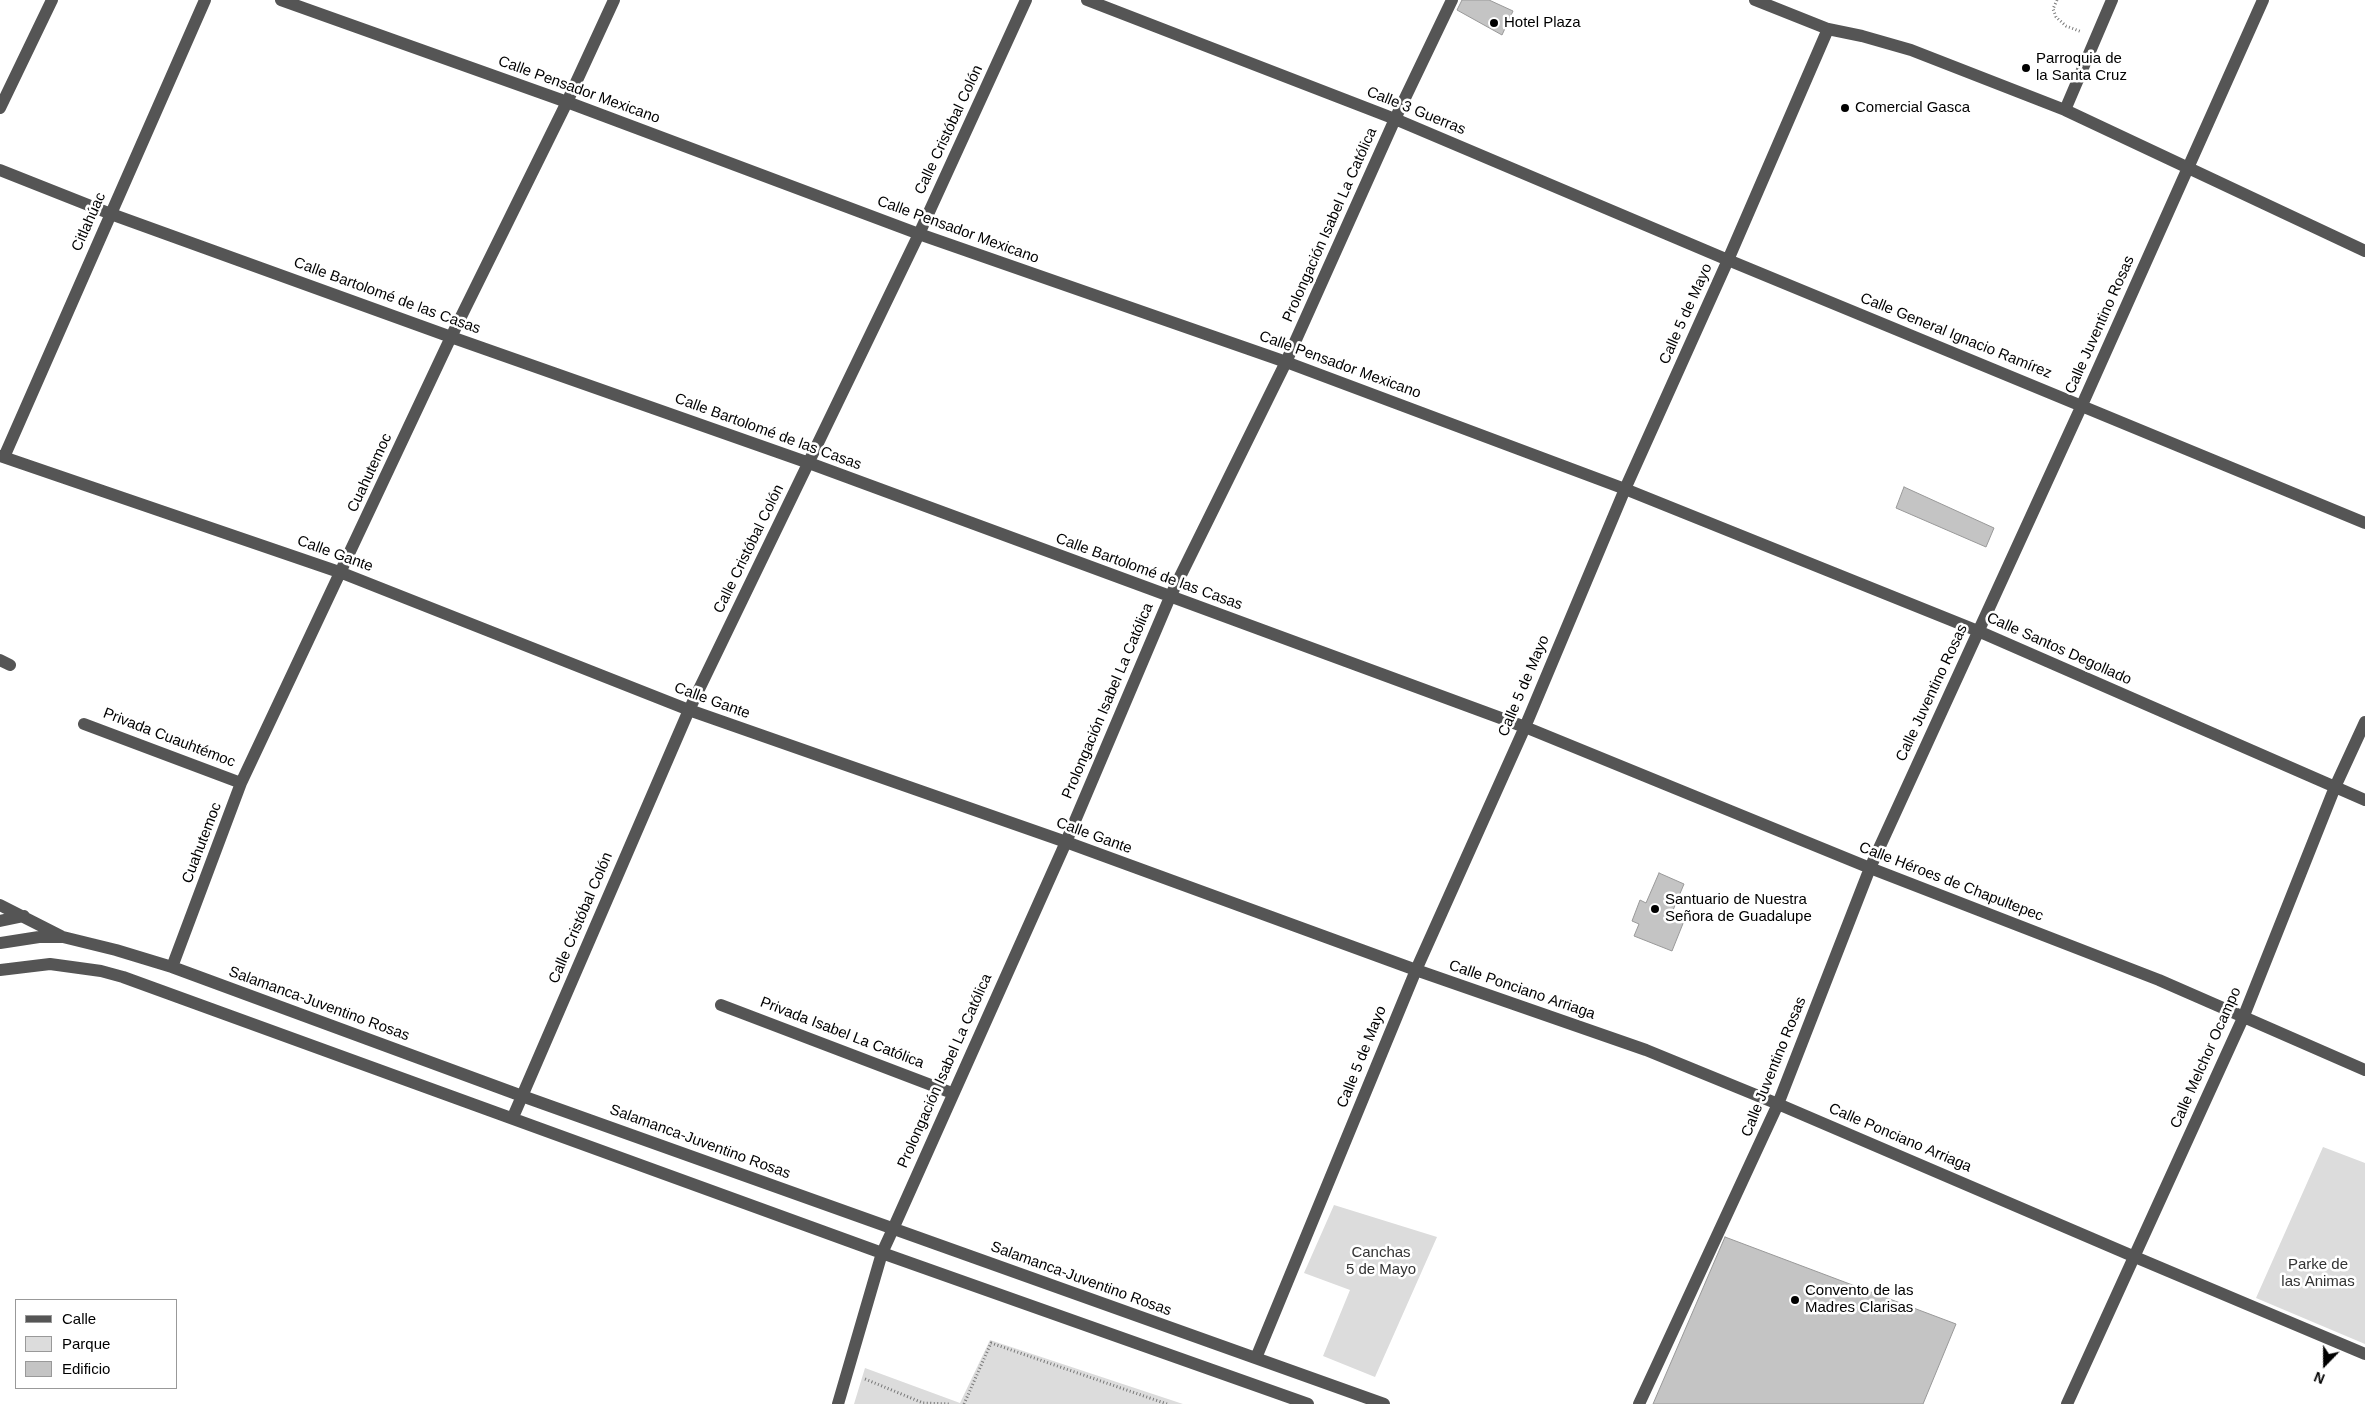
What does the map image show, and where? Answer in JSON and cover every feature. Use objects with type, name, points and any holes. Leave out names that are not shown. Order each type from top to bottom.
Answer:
[{"type":"street","points":[[0,108],[52,0]]},
{"type":"street","name":"Citlahúac","points":[[2,456],[206,0]]},
{"type":"street","name":"Calle Pensador Mexicano","points":[[282,0],[567,102],[919,234],[1286,362],[1625,489]]},
{"type":"street","name":"Cuahutemoc","points":[[172,967],[241,783],[342,573],[451,337],[567,102],[614,0]]},
{"type":"street","name":"Calle Cristóbal Colón","points":[[513,1117],[689,710],[919,234],[1026,0]]},
{"type":"street","name":"Calle 3 Guerras","points":[[1087,0],[1395,119],[1728,260]]},
{"type":"street","name":"Prolongación Isabel La Católica","points":[[882,1253],[1066,842],[1170,597],[1286,362],[1395,119],[1452,0]]},
{"type":"street","points":[[1755,0],[1828,29],[1911,50],[2065,110],[2188,170],[2365,251]]},
{"type":"street","points":[[2065,110],[2112,0]]},
{"type":"street","name":"Calle Juventino Rosas","points":[[1639,1404],[1778,1104],[1870,868],[2082,405],[2264,0]]},
{"type":"street","name":"Calle 5 de Mayo","points":[[1256,1358],[1416,970],[1828,29]]},
{"type":"street","name":"Calle Bartolomé de las Casas","points":[[0,170],[111,214],[451,337],[809,463],[1524,727]]},
{"type":"street","name":"Calle General Ignacio Ramírez","points":[[1728,260],[2365,523]]},
{"type":"street","name":"Calle Gante","points":[[2,456],[342,573],[689,710],[1066,842],[1416,970]]},
{"type":"street","name":"Calle Santos Degollado","points":[[1625,489],[1978,631],[2365,800]]},
{"type":"street","name":"Calle Melchor Ocampo","points":[[2067,1404],[2243,1018],[2335,787],[2365,722]]},
{"type":"street","name":"Privada Cuauhtémoc","points":[[84,724],[241,783]]},
{"type":"street","name":"Calle Héroes de Chapultepec","points":[[1524,727],[1870,868],[2159,980],[2365,1070]]},
{"type":"street","points":[[0,905],[63,937]]},
{"type":"street","points":[[0,921],[24,916]]},
{"type":"street","name":"Salamanca-Juventino Rosas","points":[[0,943],[39,937],[63,937],[116,950],[172,967],[522,1096],[1384,1404]]},
{"type":"street","points":[[0,970],[50,964],[101,971],[123,977],[513,1117],[882,1253],[1308,1404]]},
{"type":"street","name":"Calle Ponciano Arriaga","points":[[1416,970],[1646,1050],[1778,1104],[2365,1354]]},
{"type":"street","name":"Privada Isabel La Católica","points":[[721,1005],[952,1093]]},
{"type":"street","points":[[838,1404],[882,1253]]},
{"type":"path","points":[[2057,0],[2054,9],[2056,18],[2066,26],[2096,37]]},
{"type":"path","points":[[964,1404],[991,1343],[1167,1404]]},
{"type":"path","points":[[865,1379],[922,1404],[950,1404]]},
{"type":"green space","name":"Parke de las Animas","points":[[2323,1147],[2365,1163],[2365,1344],[2256,1298]]},
{"type":"green space","name":"Canchas 5 de Mayo","points":[[1334,1205],[1437,1237],[1375,1377],[1323,1356],[1350,1290],[1304,1273]]},
{"type":"green space","points":[[990,1340],[1183,1404],[854,1404],[865,1368],[960,1403]]},
{"type":"building","name":"Hotel Plaza","points":[[1462,0],[1489,0],[1513,11],[1502,35],[1457,10]]},
{"type":"building","points":[[1904,487],[1994,528],[1986,547],[1896,508]]},
{"type":"building","name":"Santuario de Nuestra Señora de Guadalupe","points":[[1659,873],[1684,884],[1671,915],[1684,921],[1672,951],[1634,936],[1639,924],[1632,921],[1640,900],[1646,903]]},
{"type":"building","name":"Convento de las Madres Clarisas","points":[[1725,1237],[1956,1324],[1923,1404],[1653,1404]]},
{"type":"place","name":"Hotel Plaza","points":[[1494,23]]},
{"type":"place","name":"Parroquia de la Santa Cruz","points":[[2026,68]]},
{"type":"place","name":"Comercial Gasca","points":[[1845,108]]},
{"type":"place","name":"Santuario de Nuestra Señora de Guadalupe","points":[[1655,909]]},
{"type":"place","name":"Convento de las Madres Clarisas","points":[[1795,1300]]}]
